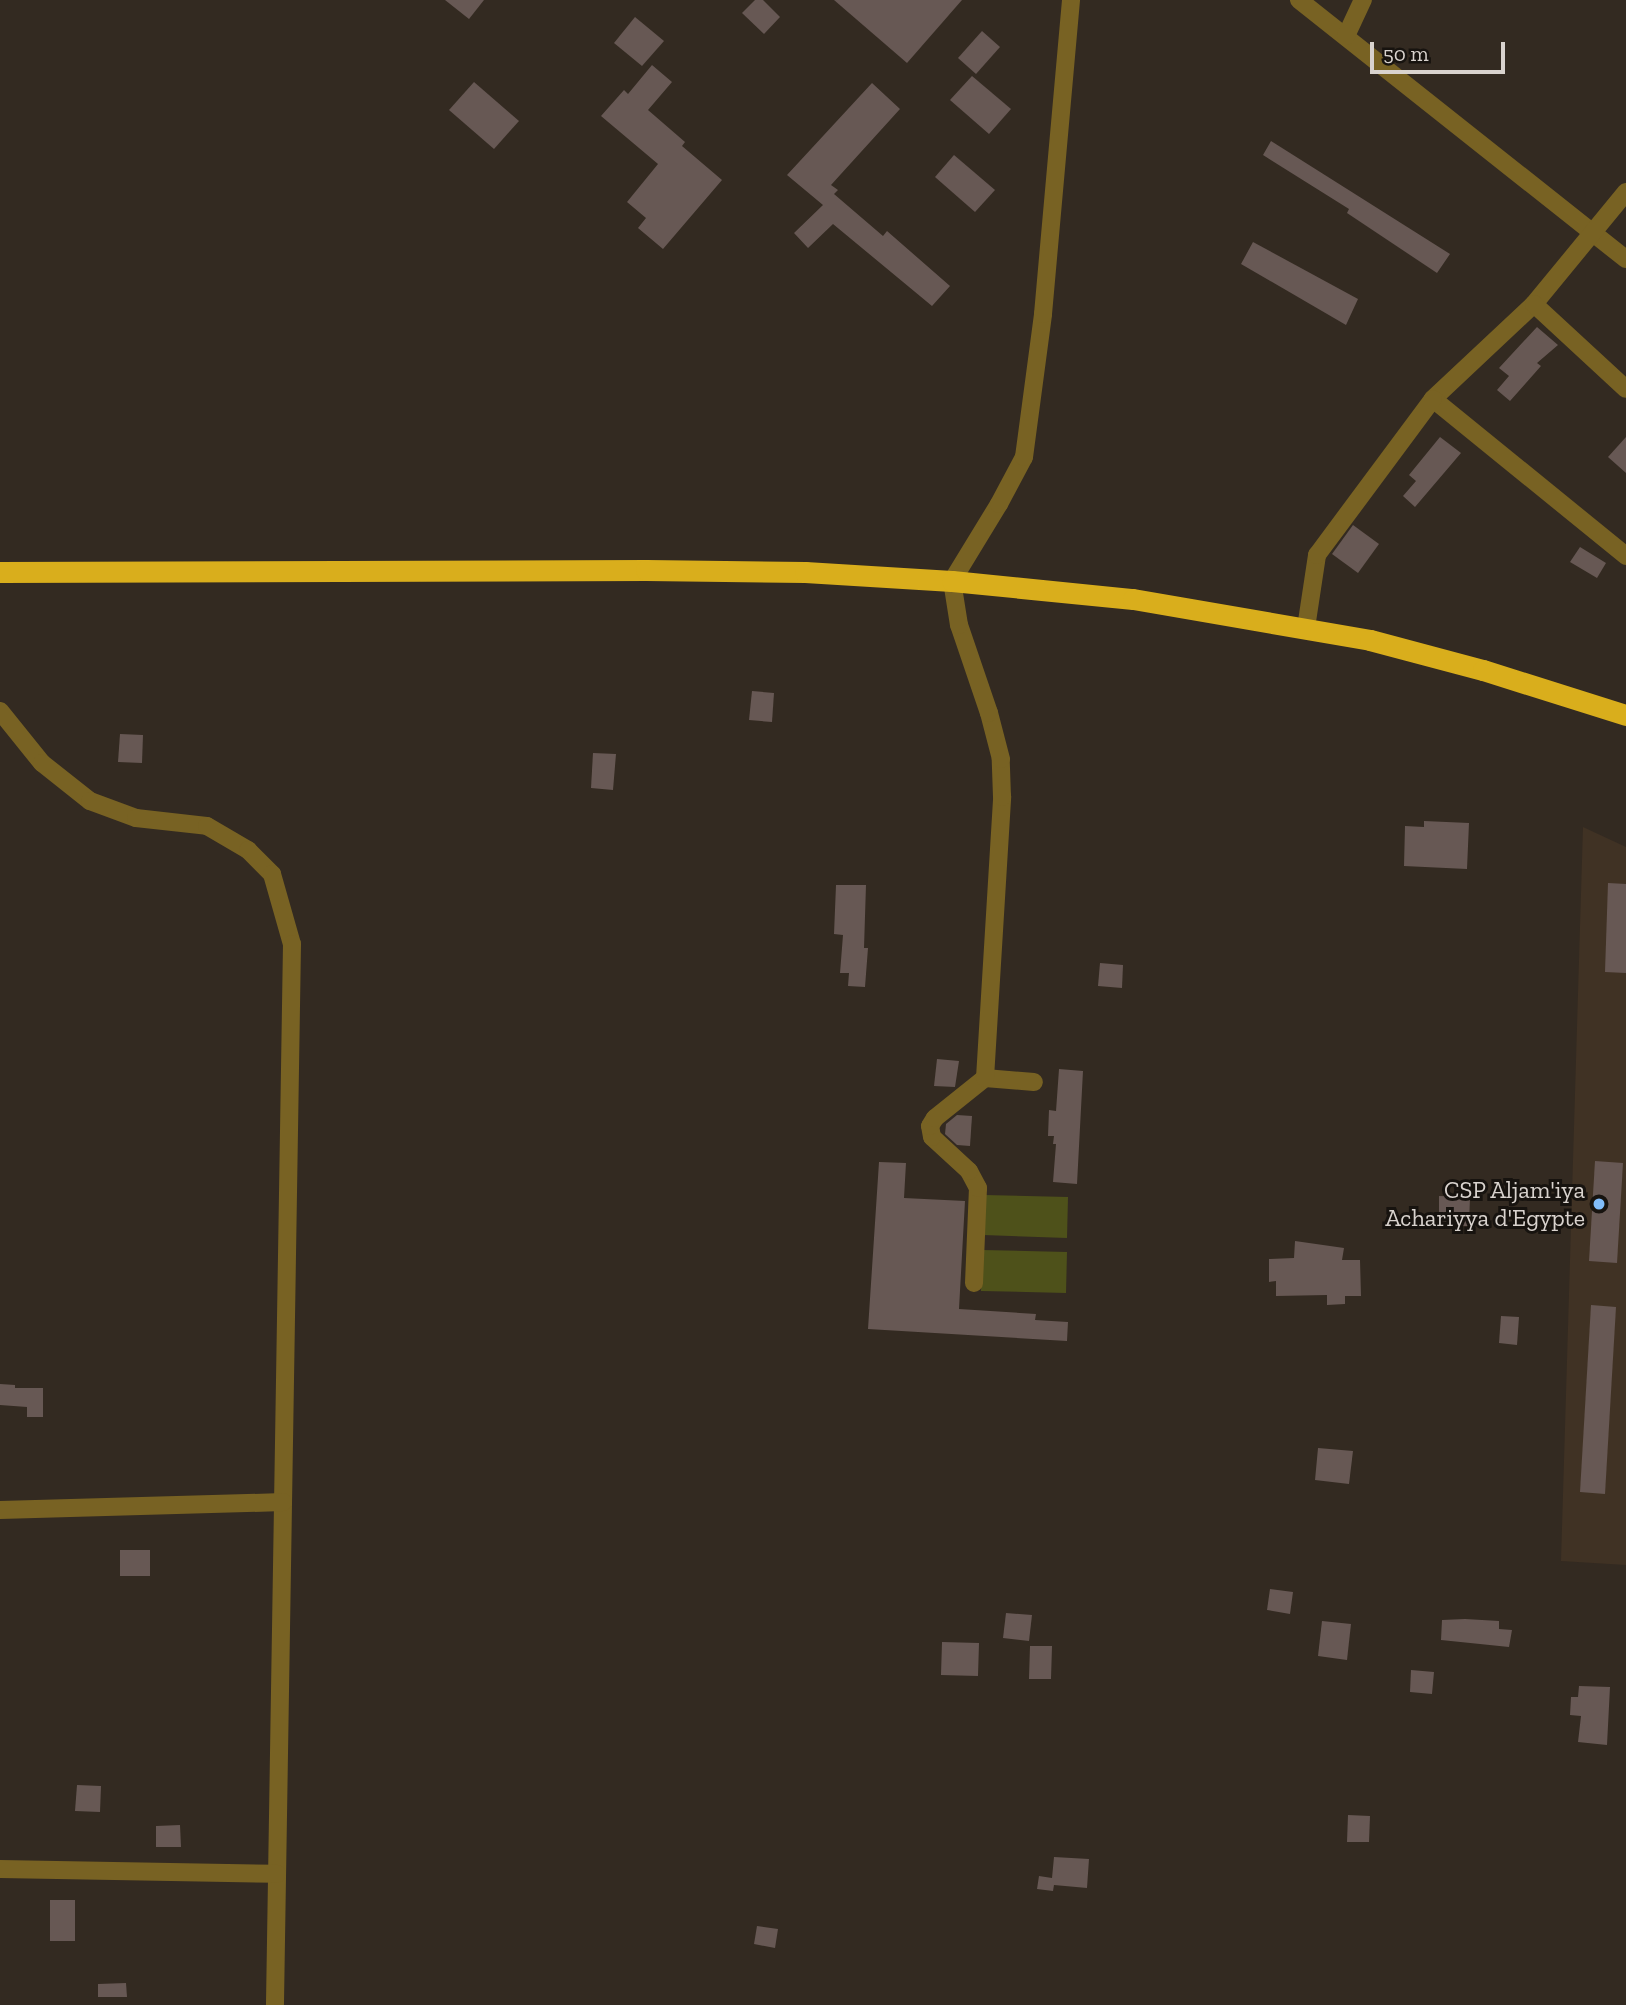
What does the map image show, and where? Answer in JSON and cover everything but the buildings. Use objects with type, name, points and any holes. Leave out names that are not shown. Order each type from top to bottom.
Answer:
[{"type":"highway","points":[[0,572],[646,570],[805,572],[952,580],[1133,599],[1370,640],[1483,670],[1626,715]]},
{"type":"street","points":[[985,1078],[1002,797],[1000,759],[981,688],[959,625],[952,580],[999,505],[1024,457],[1044,314],[1071,0]]},
{"type":"street","points":[[1299,0],[1626,259]]},
{"type":"street","points":[[1346,36],[1363,0]]},
{"type":"street","points":[[1306,628],[1317,555],[1433,399],[1534,304],[1626,192]]},
{"type":"street","points":[[1534,304],[1626,389]]},
{"type":"street","points":[[1433,399],[1626,556]]},
{"type":"street","points":[[0,711],[42,763],[90,801],[136,818],[208,826],[248,850],[272,874],[292,944],[275,2005]]},
{"type":"street","points":[[974,1283],[978,1188],[969,1171],[932,1137],[930,1126],[935,1118],[985,1078],[1034,1082]]},
{"type":"street","points":[[0,1510],[283,1502]]},
{"type":"street","points":[[0,1870],[277,1874]]},
{"type":"shaded area","name":"CSP Aljam'iya Achariyya d'Egypte","points":[[1583,827],[1626,847],[1626,1565],[1561,1561]]},
{"type":"green space","points":[[984,1195],[1068,1197],[1067,1238],[983,1235]]},
{"type":"green space","points":[[982,1250],[1067,1252],[1066,1293],[981,1291]]},
{"type":"place","name":"CSP Aljam'iya Achariyya d'Egypte","points":[[1599,1204]]}]
